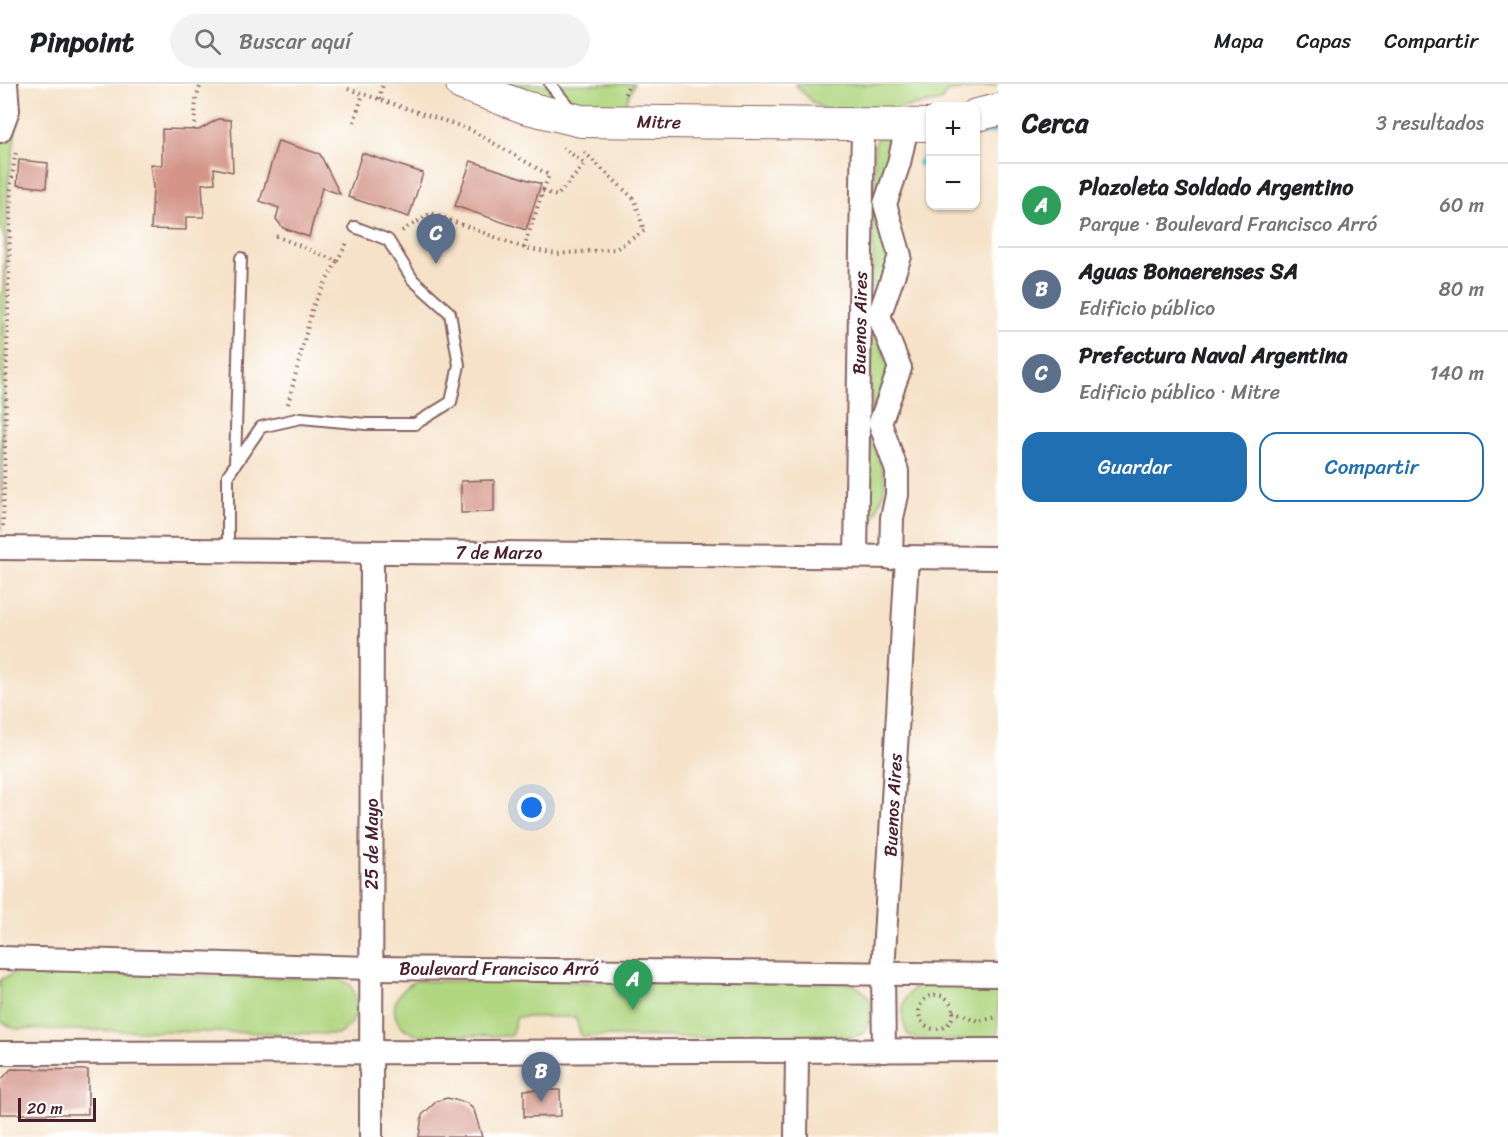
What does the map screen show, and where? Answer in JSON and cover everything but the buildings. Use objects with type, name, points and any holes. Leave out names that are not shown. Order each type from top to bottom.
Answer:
[{"type":"street","points":[[6,84],[9,135]]},
{"type":"street","name":"Mitre","points":[[462,84],[543,112],[579,134],[918,125]]},
{"type":"street","points":[[980,114],[998,110]]},
{"type":"street","name":"Buenos Aires","points":[[884,1051],[883,972],[899,558],[892,518],[897,495],[897,471],[880,423],[900,368],[879,316],[900,256],[885,212],[885,204],[899,163],[918,125]]},
{"type":"street","name":"Buenos Aires","points":[[856,555],[863,126]]},
{"type":"street","name":"7 de Marzo","points":[[1,548],[998,558]]},
{"type":"street","name":"25 de Mayo","points":[[371,1137],[372,552]]},
{"type":"street","name":"Boulevard Francisco Arró","points":[[0,958],[372,968],[998,975]]},
{"type":"street","points":[[0,1053],[372,1050],[796,1053],[998,1050]]},
{"type":"street","points":[[796,1053],[796,1137]]},
{"type":"lane","points":[[550,84],[579,134]]},
{"type":"lane","points":[[228,550],[228,475],[261,427],[302,418],[366,424],[415,424],[451,402],[459,364],[450,313],[413,280],[388,240],[355,227]]},
{"type":"lane","points":[[235,464],[241,258]]},
{"type":"path","points":[[194,130],[196,99],[201,84]]},
{"type":"path","points":[[379,99],[383,84]]},
{"type":"path","points":[[348,89],[469,129],[549,175],[524,248]]},
{"type":"path","points":[[354,122],[363,94]]},
{"type":"path","points":[[388,240],[431,213],[524,248],[556,254],[616,249],[644,231],[635,200],[594,160],[579,134]]},
{"type":"path","points":[[1,548],[11,184],[9,135]]},
{"type":"path","points":[[543,191],[557,196],[585,164],[557,143]]},
{"type":"path","points":[[286,421],[290,386],[313,306],[355,227]]},
{"type":"path","points":[[276,236],[338,261]]},
{"type":"path","points":[[953,1011],[950,1022],[936,1029],[922,1022],[919,1012],[922,1001],[932,995],[948,1000],[953,1011],[978,1021],[998,1017]]},
{"type":"green space","points":[[494,84],[634,84],[623,109],[580,111]]},
{"type":"green space","points":[[795,84],[998,84],[946,92],[942,101],[895,109],[831,114],[812,102]]},
{"type":"green space","points":[[19,108],[8,185],[1,532],[0,296],[3,291],[5,240],[0,225],[0,147]]},
{"type":"green space","points":[[878,137],[893,139],[877,219],[891,257],[872,306],[875,144]]},
{"type":"green space","points":[[871,323],[889,367],[871,416]]},
{"type":"green space","points":[[869,439],[882,468],[885,486],[869,532]]},
{"type":"green space","points":[[18,972],[339,979],[350,984],[357,1006],[351,1023],[339,1034],[16,1029],[0,1021],[0,980]]},
{"type":"green space","points":[[415,981],[850,983],[864,992],[872,1010],[864,1033],[848,1038],[581,1036],[575,1017],[517,1017],[511,1036],[416,1035],[406,1030],[400,1023],[394,1009],[400,994]]},
{"type":"green space","points":[[924,984],[998,986],[998,1040],[920,1040],[908,1035],[903,1020],[906,998],[916,987]]},
{"type":"waterway","points":[[980,132],[998,128]]},
{"type":"waterway","points":[[921,163],[928,156]]},
{"type":"place","name":"Prefectura Naval Argentina","points":[[436,264]]},
{"type":"place","name":"Plazoleta Soldado Argentino","points":[[633,1010]]},
{"type":"place","name":"Aguas Bonaerenses SA","points":[[541,1102]]}]
